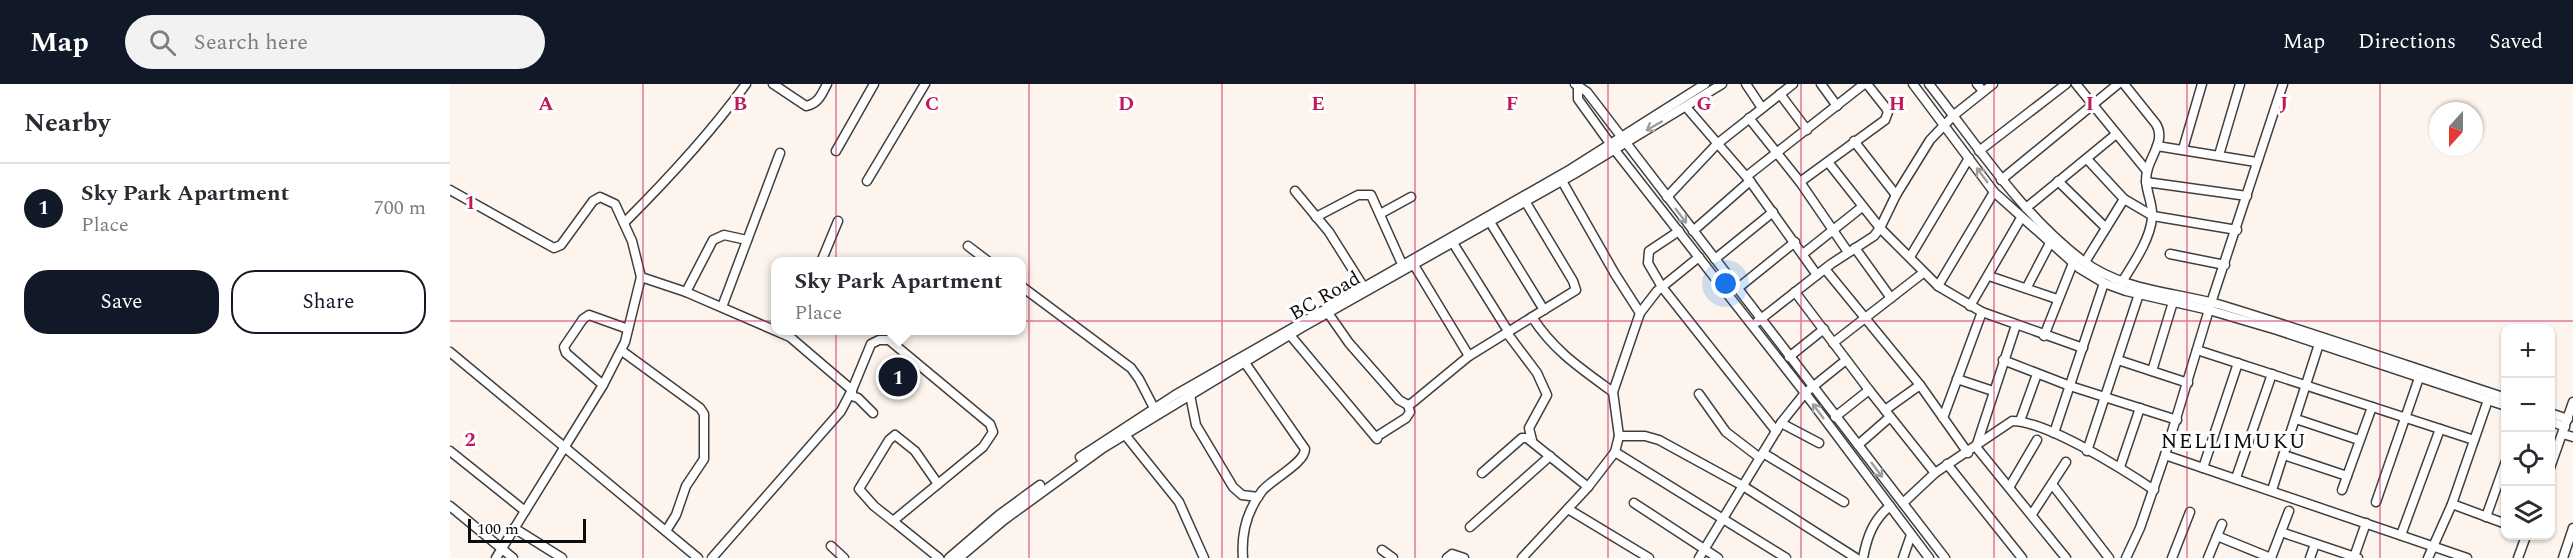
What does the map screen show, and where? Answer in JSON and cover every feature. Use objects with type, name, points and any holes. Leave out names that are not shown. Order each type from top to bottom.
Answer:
[{"type":"street","points":[[624,223],[658,189],[746,84]]},
{"type":"street","points":[[773,84],[806,106],[813,105],[819,99],[827,84]]},
{"type":"street","points":[[836,151],[874,84]]},
{"type":"street","points":[[867,181],[925,84]]},
{"type":"street","points":[[1622,139],[1705,84]]},
{"type":"street","name":"BC Road","points":[[949,558],[999,515],[1123,432],[1331,309],[1562,181],[1622,139],[1686,107],[1722,84]]},
{"type":"street","points":[[1746,84],[1762,108]]},
{"type":"street","points":[[1667,197],[1717,144],[1793,84]]},
{"type":"street","points":[[1821,84],[1837,106]]},
{"type":"street","points":[[1693,231],[1778,153],[1866,84],[1886,108],[1887,117],[1800,182]]},
{"type":"street","points":[[1913,84],[1994,192],[2073,263],[2104,283],[2174,302],[2210,306],[2501,405]]},
{"type":"street","points":[[1929,84],[2001,180],[2026,208],[2085,262],[2122,282],[2210,306],[2501,397]]},
{"type":"street","points":[[1752,325],[1761,321],[1880,228],[1896,195],[1930,140],[1980,88],[1993,84]]},
{"type":"street","points":[[1979,152],[2066,84]]},
{"type":"street","points":[[2076,84],[2115,135],[2147,171]]},
{"type":"street","points":[[2001,180],[2118,84]]},
{"type":"street","points":[[2122,282],[2150,229],[2152,216],[2146,182],[2147,171],[2157,146],[2160,130],[2124,84]]},
{"type":"street","points":[[2183,149],[2202,84]]},
{"type":"street","points":[[2219,155],[2240,84]]},
{"type":"street","points":[[2126,558],[2152,496],[2210,306],[2237,230],[2256,162],[2283,84]]},
{"type":"street","points":[[1577,86],[1587,92],[1945,558]]},
{"type":"street","points":[[1577,86],[1578,99],[1612,146],[1805,393],[1929,558]]},
{"type":"street","points":[[1780,94],[1807,130]]},
{"type":"street","points":[[1686,107],[1749,178],[1817,275]]},
{"type":"street","points":[[1749,118],[1800,182],[1832,229],[1891,298]]},
{"type":"street","points":[[2026,208],[2115,135]]},
{"type":"street","points":[[1854,141],[1896,195]]},
{"type":"street","name":"BC Road","points":[[959,558],[971,555],[1004,520],[1154,408],[1290,335],[1364,286],[1612,146]]},
{"type":"street","points":[[2157,146],[2256,162]]},
{"type":"street","points":[[722,308],[780,153]]},
{"type":"street","points":[[1910,257],[1969,158]]},
{"type":"street","points":[[2087,159],[2124,199],[2152,216],[2237,230]]},
{"type":"street","points":[[1828,162],[1880,228],[1938,286],[1982,312],[2082,348]]},
{"type":"street","points":[[1562,181],[1640,313]]},
{"type":"street","points":[[2058,181],[2106,228]]},
{"type":"street","points":[[2146,182],[2247,196]]},
{"type":"street","points":[[1295,191],[1364,286]]},
{"type":"street","points":[[451,192],[554,248],[561,245],[593,201],[600,197],[615,204],[632,241],[641,277],[622,351],[495,558]]},
{"type":"street","points":[[1938,286],[1994,192]]},
{"type":"street","points":[[1316,217],[1358,195],[1366,193],[1371,195],[1402,264]]},
{"type":"street","points":[[1380,214],[1411,197]]},
{"type":"street","points":[[2085,262],[2124,199]]},
{"type":"street","points":[[1407,405],[1469,356],[1573,293],[1576,287],[1525,201]]},
{"type":"street","points":[[1803,254],[1862,207]]},
{"type":"street","points":[[1715,259],[1773,212]]},
{"type":"street","points":[[1970,306],[2021,218]]},
{"type":"street","points":[[823,257],[838,221]]},
{"type":"street","points":[[1490,222],[1544,310]]},
{"type":"street","points":[[1679,231],[1655,245],[1647,256],[1648,263],[1662,286],[1778,427],[1819,443]]},
{"type":"street","points":[[686,292],[713,240],[724,235],[747,240]]},
{"type":"street","points":[[1738,288],[1795,242]]},
{"type":"street","points":[[1453,243],[1508,331],[1507,333],[1537,373],[1547,395],[1529,428],[1532,440]]},
{"type":"street","points":[[2027,287],[2050,243]]},
{"type":"street","points":[[968,246],[983,257]]},
{"type":"street","points":[[2170,254],[2225,266]]},
{"type":"street","points":[[1522,558],[1568,510],[1615,452],[1619,436],[1613,392],[1640,313],[1662,286],[1699,256]]},
{"type":"street","points":[[2044,336],[2073,263]]},
{"type":"street","points":[[1414,265],[1469,356]]},
{"type":"street","points":[[1825,269],[1920,385],[1968,453]]},
{"type":"street","points":[[1833,343],[1923,273]]},
{"type":"street","points":[[1989,276],[2058,299]]},
{"type":"street","points":[[641,277],[686,292],[771,326]]},
{"type":"street","points":[[2054,434],[2104,283]]},
{"type":"street","points":[[1026,290],[1131,369],[1139,379],[1154,408]]},
{"type":"street","points":[[1796,292],[1935,473]]},
{"type":"street","points":[[2087,451],[2139,294]]},
{"type":"street","points":[[2152,371],[2174,302]]},
{"type":"street","points":[[1290,335],[1377,438],[1406,418],[1410,412],[1407,405],[1399,400],[1349,343],[1331,309]]},
{"type":"street","points":[[1943,418],[1982,312]]},
{"type":"street","points":[[603,385],[566,353],[564,347],[583,319],[589,315],[628,329]]},
{"type":"street","points":[[1532,317],[1545,336],[1563,355],[1613,392]]},
{"type":"street","points":[[1976,447],[2016,325]]},
{"type":"street","points":[[1790,357],[1824,329]]},
{"type":"street","points":[[792,335],[852,390],[852,396],[858,398],[873,413]]},
{"type":"street","points":[[712,558],[841,411],[871,344],[879,340],[889,340],[990,424],[993,432],[990,439],[893,521]]},
{"type":"street","points":[[2272,490],[2319,344]]},
{"type":"street","points":[[2197,350],[2474,440]]},
{"type":"street","points":[[622,351],[700,408],[704,414],[704,459],[686,486],[676,515],[666,531]]},
{"type":"street","points":[[450,352],[698,558]]},
{"type":"street","points":[[1243,360],[1305,449],[1302,458],[1267,486],[1258,497],[1242,537],[1243,558]]},
{"type":"street","points":[[1700,558],[1778,427],[1805,393],[1846,360]]},
{"type":"street","points":[[2003,360],[2070,386],[2176,420]]},
{"type":"street","points":[[2118,360],[2188,383]]},
{"type":"street","points":[[2202,468],[2238,363]]},
{"type":"street","points":[[2020,421],[2037,374]]},
{"type":"street","points":[[2236,478],[2272,374]]},
{"type":"street","points":[[2376,502],[2420,378]]},
{"type":"street","points":[[1957,379],[1993,392]]},
{"type":"street","points":[[1858,445],[1920,385]]},
{"type":"street","points":[[1835,417],[1869,390]]},
{"type":"street","points":[[1190,394],[1196,425],[1233,487],[1242,495],[1258,497]]},
{"type":"street","points":[[1699,394],[1726,432],[1761,455],[1844,502]]},
{"type":"street","points":[[2428,558],[2452,504],[2488,400]]},
{"type":"street","points":[[2555,454],[2573,402]]},
{"type":"street","points":[[2342,490],[2372,407]]},
{"type":"street","points":[[2120,467],[2140,408]]},
{"type":"street","points":[[2555,417],[2573,437]]},
{"type":"street","points":[[2296,419],[2359,440]]},
{"type":"street","points":[[1903,502],[1947,464],[1968,453],[2012,421],[2020,421],[2054,434],[2120,467],[2152,496]]},
{"type":"street","points":[[2555,423],[2565,426]]},
{"type":"street","points":[[2401,535],[2440,429]]},
{"type":"street","points":[[1123,432],[1179,502],[1204,558]]},
{"type":"street","points":[[938,484],[915,451],[894,435],[859,489],[874,506],[939,558]]},
{"type":"street","points":[[1619,436],[1645,436],[1659,440],[1743,486],[1856,558]]},
{"type":"street","points":[[1482,473],[1522,438],[1532,440],[1588,487]]},
{"type":"street","points":[[2010,486],[2037,440]]},
{"type":"street","points":[[1976,447],[2010,486],[2066,558]]},
{"type":"street","points":[[450,451],[525,511]]},
{"type":"street","points":[[1615,452],[1786,558]]},
{"type":"street","points":[[2284,454],[2347,476]]},
{"type":"street","points":[[2165,455],[2401,535],[2434,544],[2467,558]]},
{"type":"street","points":[[1470,527],[1550,456]]},
{"type":"street","points":[[2032,514],[2066,462]]},
{"type":"street","points":[[1947,464],[2022,558]]},
{"type":"street","points":[[2486,517],[2501,473]]},
{"type":"street","points":[[2052,484],[2109,558]]},
{"type":"street","points":[[1634,503],[1718,558]]},
{"type":"street","points":[[2452,504],[2501,523]]},
{"type":"street","points":[[450,506],[513,558]]},
{"type":"street","points":[[1863,558],[1870,531],[1880,514],[1890,506]]},
{"type":"street","points":[[1568,510],[1649,558]]},
{"type":"street","points":[[2217,536],[2271,558],[2289,511]]},
{"type":"street","points":[[2172,558],[2190,512]]},
{"type":"street","points":[[2281,532],[2352,557],[2366,523]]},
{"type":"street","points":[[2208,558],[2222,524]]},
{"type":"street","points":[[514,528],[562,558]]},
{"type":"street","points":[[2563,558],[2573,528]]},
{"type":"street","points":[[1903,558],[1911,535]]},
{"type":"street","points":[[2518,558],[2525,540]]},
{"type":"street","points":[[2310,558],[2315,544]]},
{"type":"street","points":[[831,546],[844,558]]},
{"type":"street","points":[[1382,550],[1393,558]]},
{"type":"street","points":[[1447,558],[1452,554],[1464,558]]},
{"type":"place","name":"Sky Park Apartment","points":[[898,377]]},
{"type":"district","name":"NELLIMUKU","points":[[2234,442]]}]
